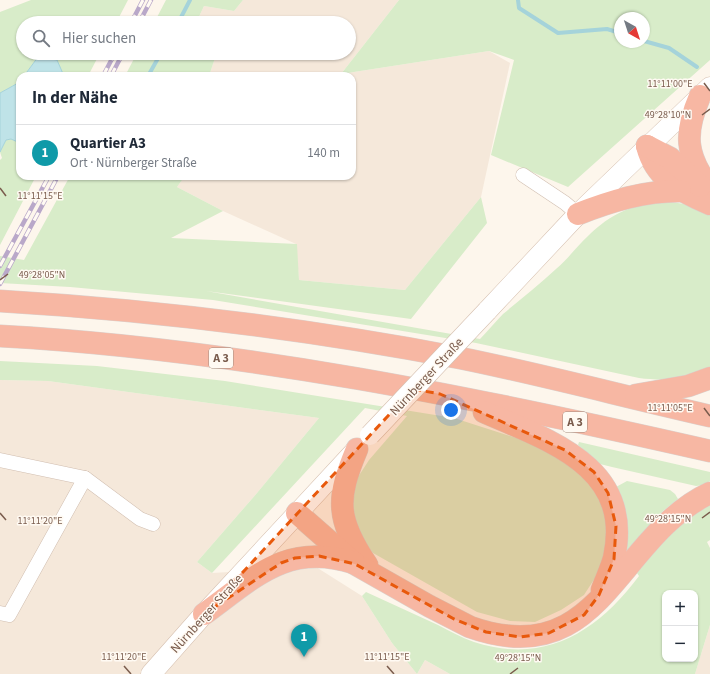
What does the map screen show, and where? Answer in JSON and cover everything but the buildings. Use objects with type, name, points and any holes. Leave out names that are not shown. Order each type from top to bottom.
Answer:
[{"type":"highway","points":[[705,91],[693,113],[689,130],[689,143],[692,159],[710,188]]},
{"type":"highway","points":[[647,146],[654,165],[671,184],[680,191],[710,204]]},
{"type":"highway","points":[[647,146],[670,158],[710,195]]},
{"type":"highway","points":[[578,214],[609,202],[638,195],[680,191]]},
{"type":"highway","points":[[0,302],[152,312],[354,339],[461,358],[710,416]]},
{"type":"highway","name":"A 3","points":[[0,336],[143,346],[299,369],[440,394],[710,451]]},
{"type":"highway","points":[[626,396],[688,386],[710,378]]},
{"type":"highway","points":[[440,394],[534,434],[581,460],[594,472],[608,493],[613,508],[616,532],[614,559],[599,596],[592,608]]},
{"type":"highway","points":[[364,442],[345,480],[341,503],[345,525],[349,536],[375,576]]},
{"type":"highway","points":[[297,512],[356,564],[375,576],[454,619],[486,632],[503,636],[520,637],[549,633],[568,625],[592,608],[662,528],[695,500],[710,493]]},
{"type":"highway","points":[[204,614],[264,572],[295,558],[319,556],[338,558],[356,564]]},
{"type":"main road","name":"Nürnberger Straße","points":[[151,674],[297,512],[578,214],[705,91]]},
{"type":"street","points":[[523,175],[565,203],[578,214]]},
{"type":"street","points":[[0,460],[85,478],[140,519],[153,524]]},
{"type":"street","points":[[0,613],[9,615],[85,478]]},
{"type":"highlighted area","points":[[413,389],[440,394],[565,450],[594,472],[608,493],[613,509],[616,526],[614,559],[599,595],[584,615],[549,633],[520,637],[486,632],[454,619],[355,564],[319,556],[295,558],[281,563],[204,614]]},
{"type":"shaded area","points":[[243,0],[399,0],[356,55],[356,16],[199,16],[204,6],[234,11]]},
{"type":"shaded area","points":[[489,51],[510,63],[481,197],[405,290],[299,280],[296,244],[223,211],[177,187],[182,180],[356,180],[356,72],[354,72]]},
{"type":"shaded area","points":[[214,60],[352,60],[343,72],[210,72]]},
{"type":"shaded area","points":[[0,380],[48,381],[319,418],[197,562],[212,573],[316,567],[362,596],[392,643],[417,674],[0,674]]},
{"type":"shaded area","points":[[710,625],[710,674],[695,674]]},
{"type":"shaded area","points":[[425,660],[450,674],[417,674]]},
{"type":"green space","points":[[31,0],[128,0],[120,16],[16,16],[16,60],[36,60],[27,72],[16,72],[16,84],[0,93],[0,12]]},
{"type":"green space","points":[[166,0],[243,0],[234,11],[204,6],[199,16],[158,16]]},
{"type":"green space","points":[[399,0],[710,0],[710,60],[568,187],[491,155],[514,60],[489,51],[354,72],[343,72],[352,60],[356,60],[356,55]]},
{"type":"green space","points":[[43,60],[96,60],[90,72],[61,72]]},
{"type":"green space","points":[[133,60],[214,60],[210,72],[127,72]]},
{"type":"green space","points":[[11,139],[16,141],[16,180],[34,180],[0,245],[0,160],[2,158],[0,152],[6,140]]},
{"type":"green space","points":[[68,180],[182,180],[177,187],[223,211],[171,238],[297,244],[299,280],[405,290],[481,197],[487,223],[411,319],[206,291],[480,339],[503,314],[560,265],[601,224],[630,208],[661,202],[678,203],[710,213],[710,370],[684,378],[639,378],[476,343],[213,300],[70,287],[0,283],[0,256],[24,260]]},
{"type":"green space","points":[[0,361],[97,366],[225,381],[454,418],[526,441],[549,451],[592,482],[605,511],[607,540],[603,558],[595,578],[584,595],[561,610],[535,622],[510,621],[477,612],[373,553],[360,537],[350,505],[358,477],[369,460],[407,416],[365,408],[212,573],[197,562],[319,418],[48,381],[0,380]]},
{"type":"green space","points":[[579,442],[710,472],[710,481],[704,485],[696,486],[600,464],[578,445]]},
{"type":"green space","points":[[627,481],[670,490],[678,499],[663,511],[625,556],[627,536],[625,512],[616,487]]},
{"type":"green space","points":[[710,500],[710,540],[707,542],[710,548],[710,625],[695,674],[450,674],[425,660],[417,674],[392,643],[362,596],[366,592],[474,642],[500,648],[524,649],[546,646],[567,639],[587,628],[623,596],[639,576],[637,573],[670,531]]},
{"type":"water","points":[[36,60],[57,60],[62,72],[27,72]]},
{"type":"water","points":[[16,84],[16,141],[11,139],[6,140],[0,152],[0,93]]},
{"type":"waterway","points":[[182,16],[190,0]]},
{"type":"waterway","points":[[518,0],[519,8],[558,33],[607,29],[614,31]]},
{"type":"waterway","points":[[650,43],[669,48],[697,67]]},
{"type":"waterway","points":[[150,72],[157,60]]},
{"type":"railway","points":[[135,16],[143,0]]},
{"type":"railway","points":[[143,16],[151,0]]},
{"type":"railway","points":[[105,72],[111,60]]},
{"type":"railway","points":[[113,72],[119,60]]},
{"type":"railway","points":[[0,266],[47,180]]},
{"type":"railway","points":[[0,284],[56,180]]},
{"type":"place","name":"Quartier A3","points":[[304,657]]}]
